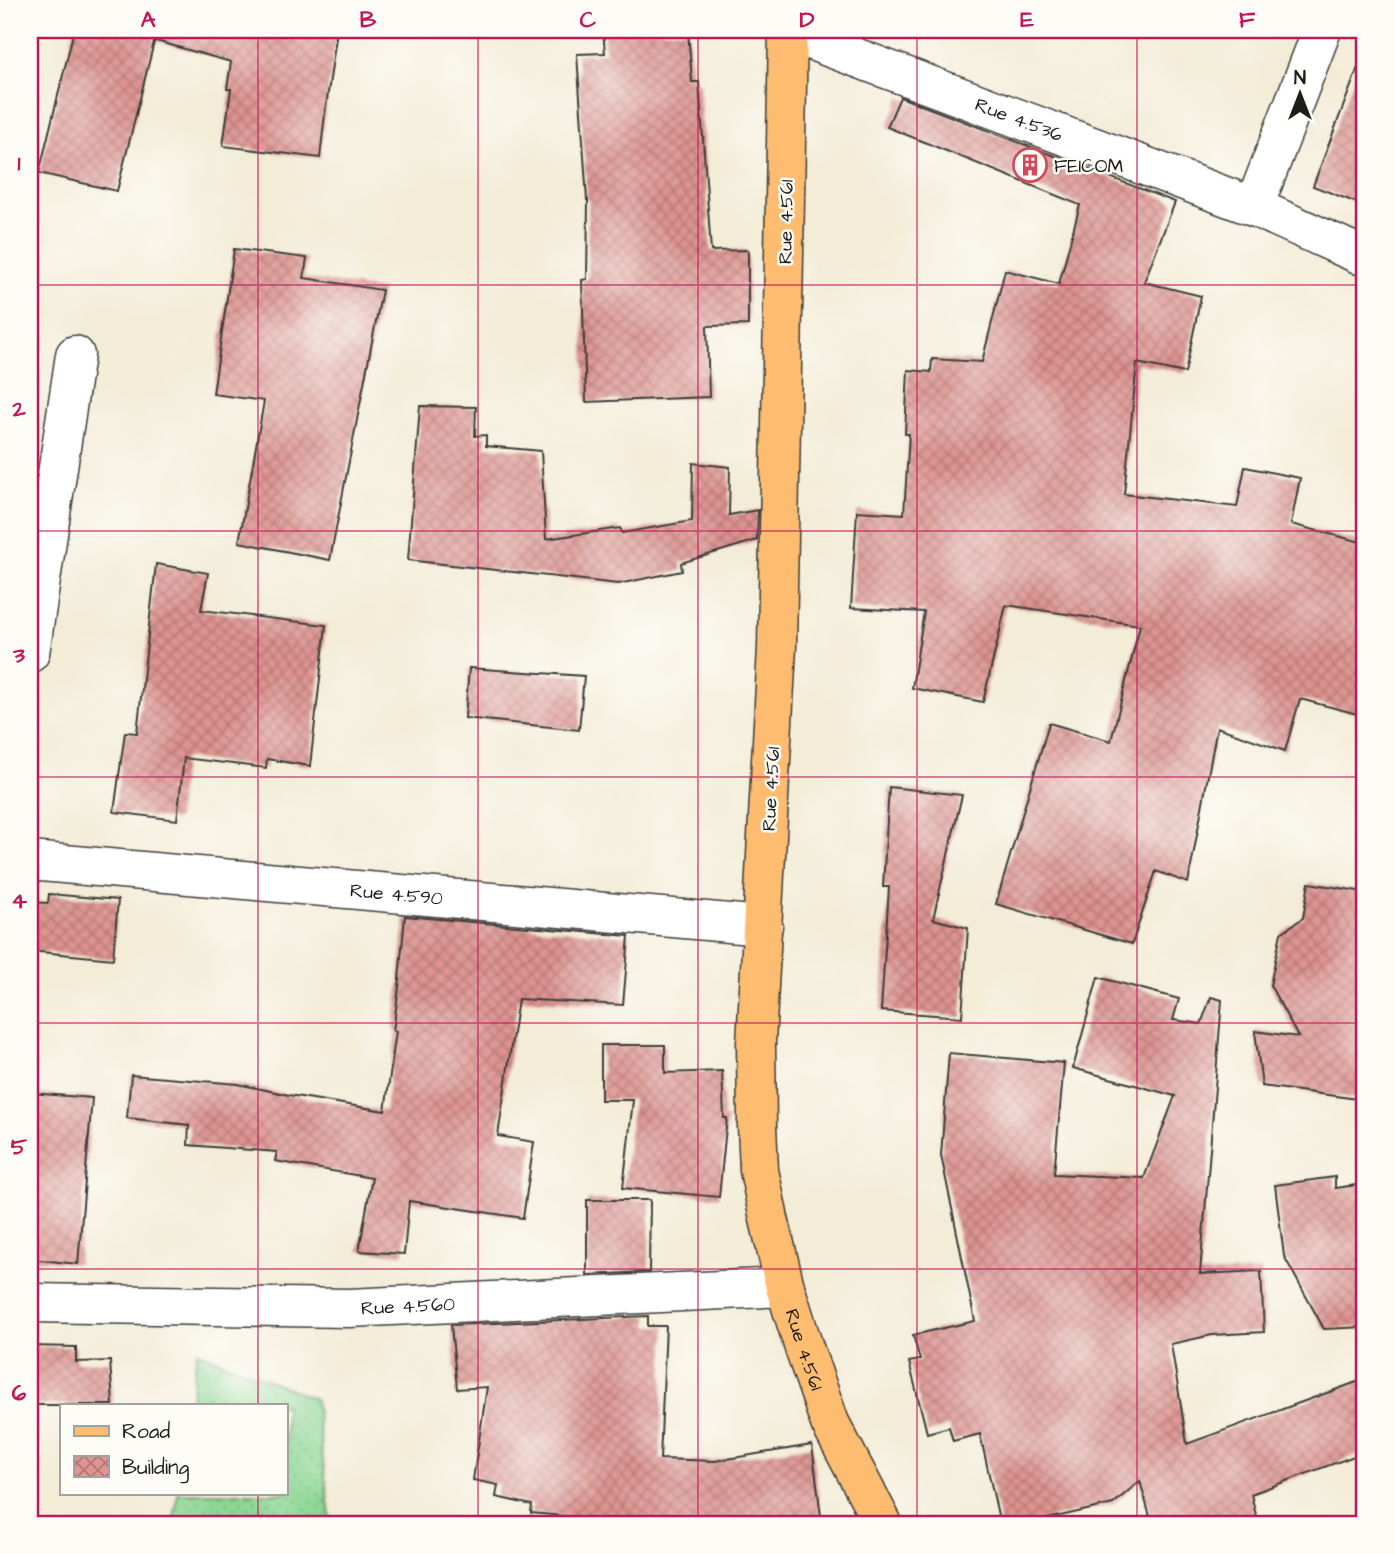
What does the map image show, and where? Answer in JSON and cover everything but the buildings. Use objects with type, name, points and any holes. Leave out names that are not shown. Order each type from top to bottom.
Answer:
[{"type":"main road","name":"Rue 4.561","points":[[788,31],[778,646],[756,1044],[759,1170],[785,1287],[830,1423],[883,1524]]},
{"type":"street","points":[[1254,207],[1322,30]]},
{"type":"street","name":"Rue 4.536","points":[[788,31],[1254,207],[1365,257]]},
{"type":"street","points":[[30,653],[75,355]]},
{"type":"street","name":"Rue 4.590","points":[[30,861],[762,926]]},
{"type":"street","name":"Rue 4.560","points":[[30,1303],[349,1308],[785,1287]]},
{"type":"green space","points":[[197,1351],[315,1399],[331,1524],[173,1524],[178,1494],[287,1494],[287,1404],[190,1404]]},
{"type":"place","name":"FEICOM","points":[[1030,165]]}]
